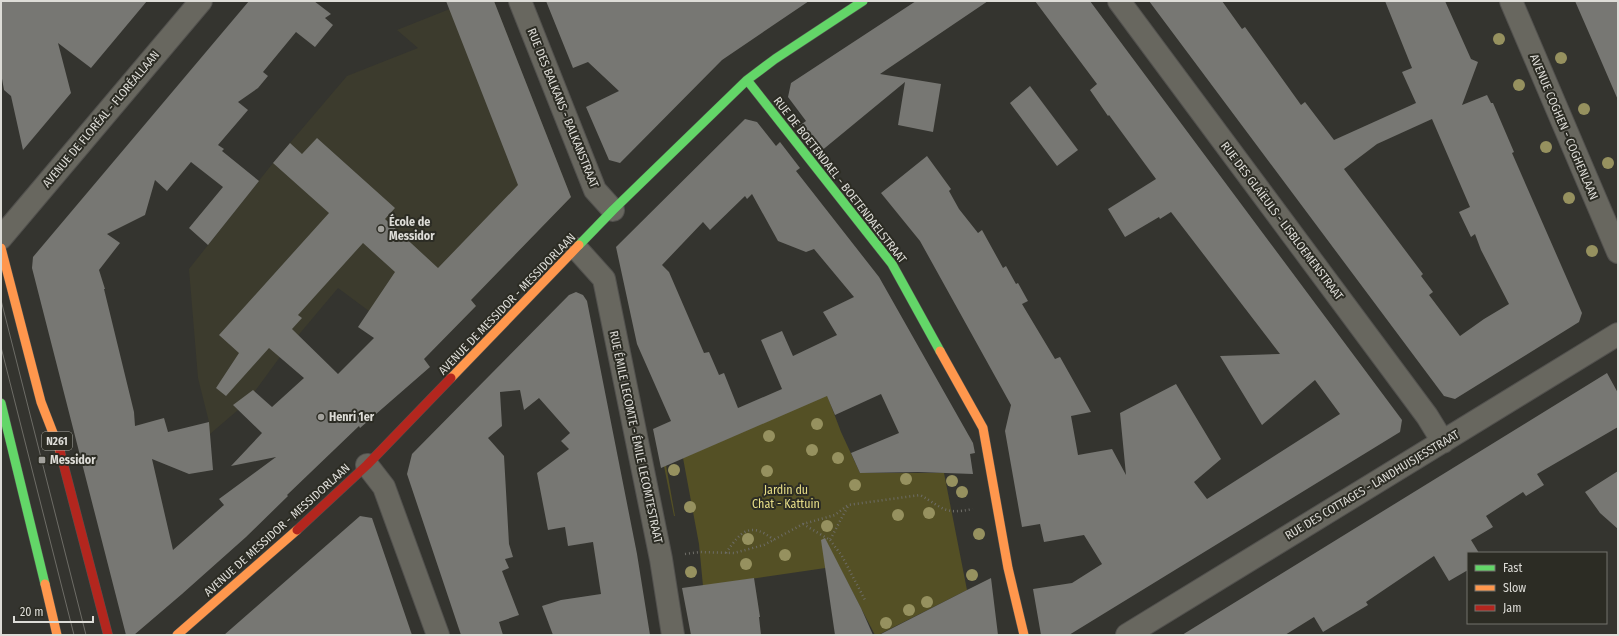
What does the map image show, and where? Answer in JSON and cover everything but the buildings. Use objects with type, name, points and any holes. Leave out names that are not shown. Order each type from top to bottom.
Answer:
[{"type":"street","name":"AVENUE DE FLORÉAL - FLORÉALLAAN","points":[[1,238],[201,1]]},
{"type":"street","name":"RUE DES BALKANS - BALKANSTRAAT","points":[[520,1],[595,190],[613,210]]},
{"type":"street","name":"AVENUE DE MESSIDOR - MESSIDORLAAN","points":[[177,635],[275,551],[367,465],[613,210],[747,80],[775,59],[863,1]]},
{"type":"street","name":"RUE DES GLAÏEULS - LISBLOEMENSTRAAT","points":[[1119,1],[1417,403],[1443,442]]},
{"type":"street","name":"AVENUE COGHEN - COGHENLAAN","points":[[1511,1],[1618,252]]},
{"type":"street","name":"RUE DE BOETENDAEL - BOETENDAELSTRAAT","points":[[747,80],[892,264],[983,428],[1008,568],[1024,635]]},
{"type":"street","name":"N261","points":[[1,248],[41,402],[59,447],[108,635]]},
{"type":"street","name":"RUE ÉMILE LECOMTE - ÉMILE LECOMTESTRAAT","points":[[577,249],[604,279],[661,558],[673,635]]},
{"type":"street","name":"RUE DES COTTAGES - LANDHUISJESSTRAAT","points":[[1127,635],[1618,334]]},
{"type":"street","points":[[1,403],[57,635]]},
{"type":"street","points":[[367,465],[384,487],[438,635]]},
{"type":"path","points":[[681,555],[700,552],[734,553],[757,547],[774,540],[803,524],[836,515],[848,505],[920,495],[943,510],[950,512],[976,509]]},
{"type":"path","points":[[830,540],[848,505]]},
{"type":"path","points":[[803,524],[830,540],[842,556],[865,600]]},
{"type":"path","points":[[726,553],[736,537],[745,531],[754,530],[764,532],[774,540]]},
{"type":"shaded area","name":"École de Messidor","points":[[470,1],[494,1],[571,197],[471,300],[476,306],[441,341],[369,311],[338,288],[280,357],[255,391],[238,410],[210,434],[209,422],[198,378],[189,269],[273,163],[347,76],[418,48],[397,30]]},
{"type":"green space","name":"Jardin du Chat - Kattuin","points":[[827,395],[841,432],[860,473],[944,473],[967,590],[878,635],[875,635],[839,566],[703,586],[699,544],[683,458]]},
{"type":"green space","points":[[666,465],[675,516],[664,466]]},
{"type":"tram line","points":[[1,300],[86,635]]},
{"type":"tram line","points":[[1,347],[74,635]]},
{"type":"traffic: fast","points":[[579,245],[747,80],[775,59],[863,1]]},
{"type":"traffic: fast","points":[[747,80],[892,264],[940,351]]},
{"type":"traffic: fast","points":[[1,403],[45,584]]},
{"type":"traffic: slow","points":[[451,378],[579,245]]},
{"type":"traffic: slow","points":[[1,248],[41,402],[60,451]]},
{"type":"traffic: slow","points":[[940,351],[983,428],[1008,568],[1024,635]]},
{"type":"traffic: slow","points":[[177,635],[297,530]]},
{"type":"traffic: slow","points":[[45,584],[57,635]]},
{"type":"traffic: jam","points":[[297,530],[367,465],[451,378]]},
{"type":"traffic: jam","points":[[60,451],[108,635]]},
{"type":"place","name":"École de Messidor","points":[[381,229]]},
{"type":"place","name":"Henri 1er","points":[[321,417]]},
{"type":"place","name":"Messidor","points":[[42,460]]}]
